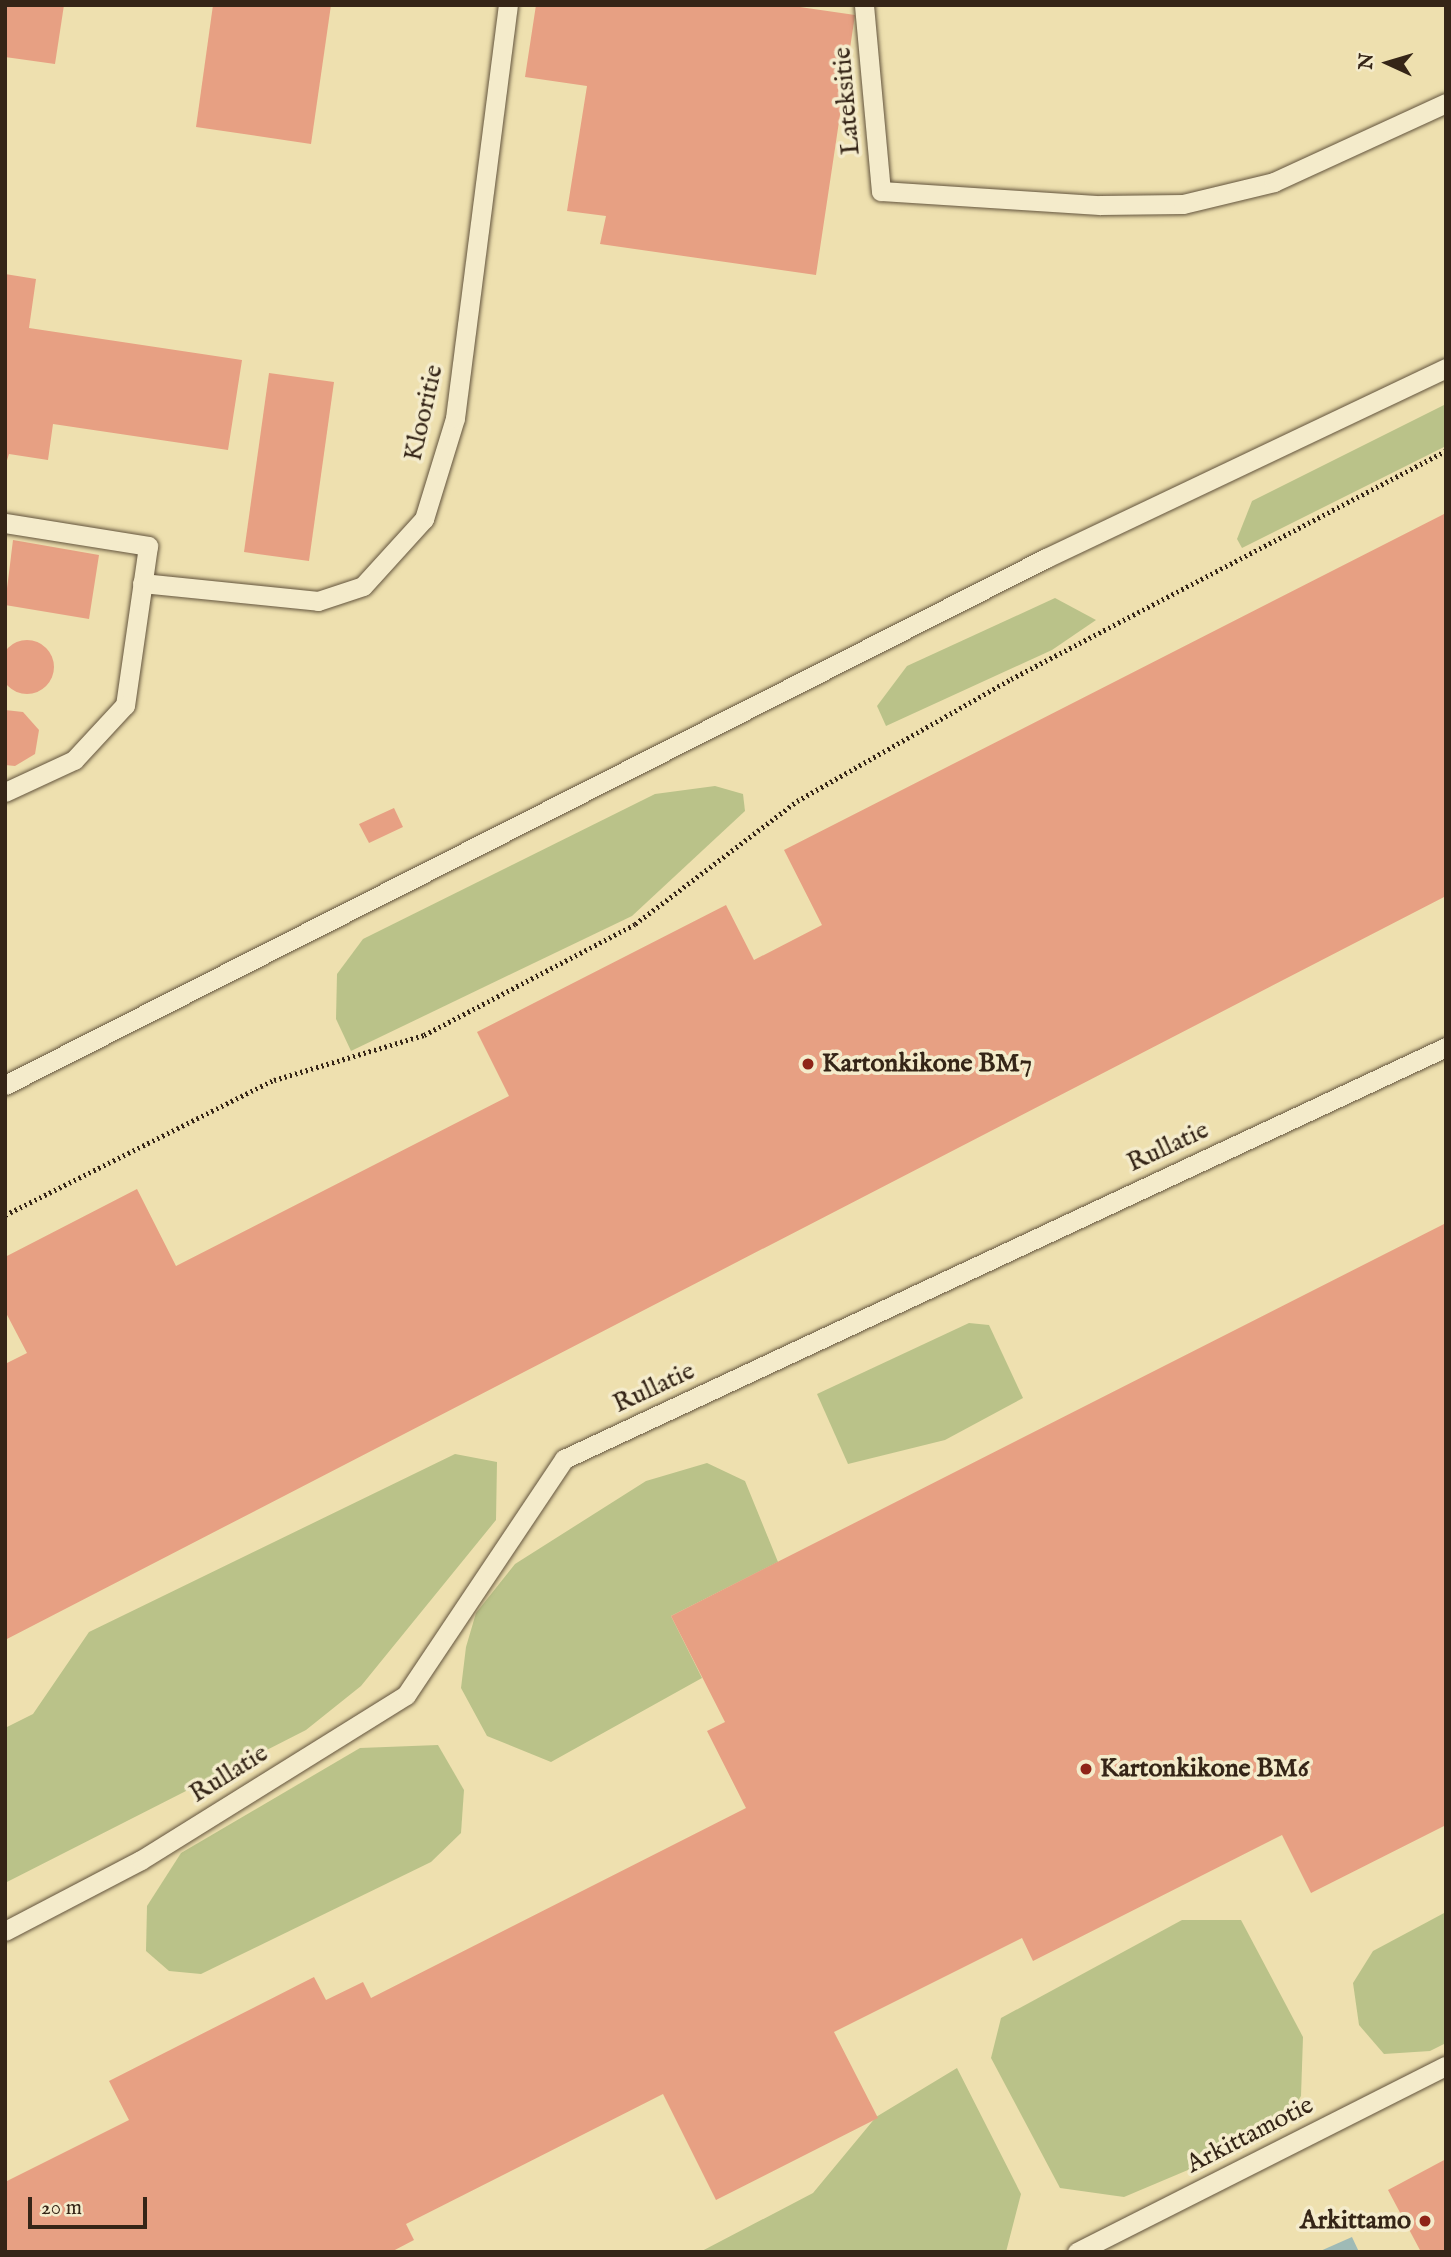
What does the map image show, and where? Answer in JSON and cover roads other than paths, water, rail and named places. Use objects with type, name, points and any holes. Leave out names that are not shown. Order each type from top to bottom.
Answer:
[{"type":"lane","name":"Klooritie","points":[[142,583],[318,601],[363,586],[424,519],[455,418],[508,5]]},
{"type":"lane","name":"Lateksitie","points":[[864,5],[881,191],[1100,205],[1183,204],[1274,182],[1446,103]]},
{"type":"lane","points":[[5,1085],[1046,558],[1446,368]]},
{"type":"lane","points":[[5,523],[148,546],[125,705],[74,760],[5,792]]},
{"type":"lane","name":"Rullatie","points":[[5,1931],[141,1860],[406,1695],[564,1459],[1446,1046]]},
{"type":"lane","name":"Arkittamotie","points":[[1077,2252],[1446,2066]]},
{"type":"water","points":[[1352,2237],[1359,2252],[1318,2252]]},
{"type":"place","name":"Kartonkikone BM7","points":[[808,1064]]},
{"type":"place","name":"Kartonkikone BM6","points":[[1086,1769]]},
{"type":"place","name":"Arkittamo","points":[[1425,2221]]}]
